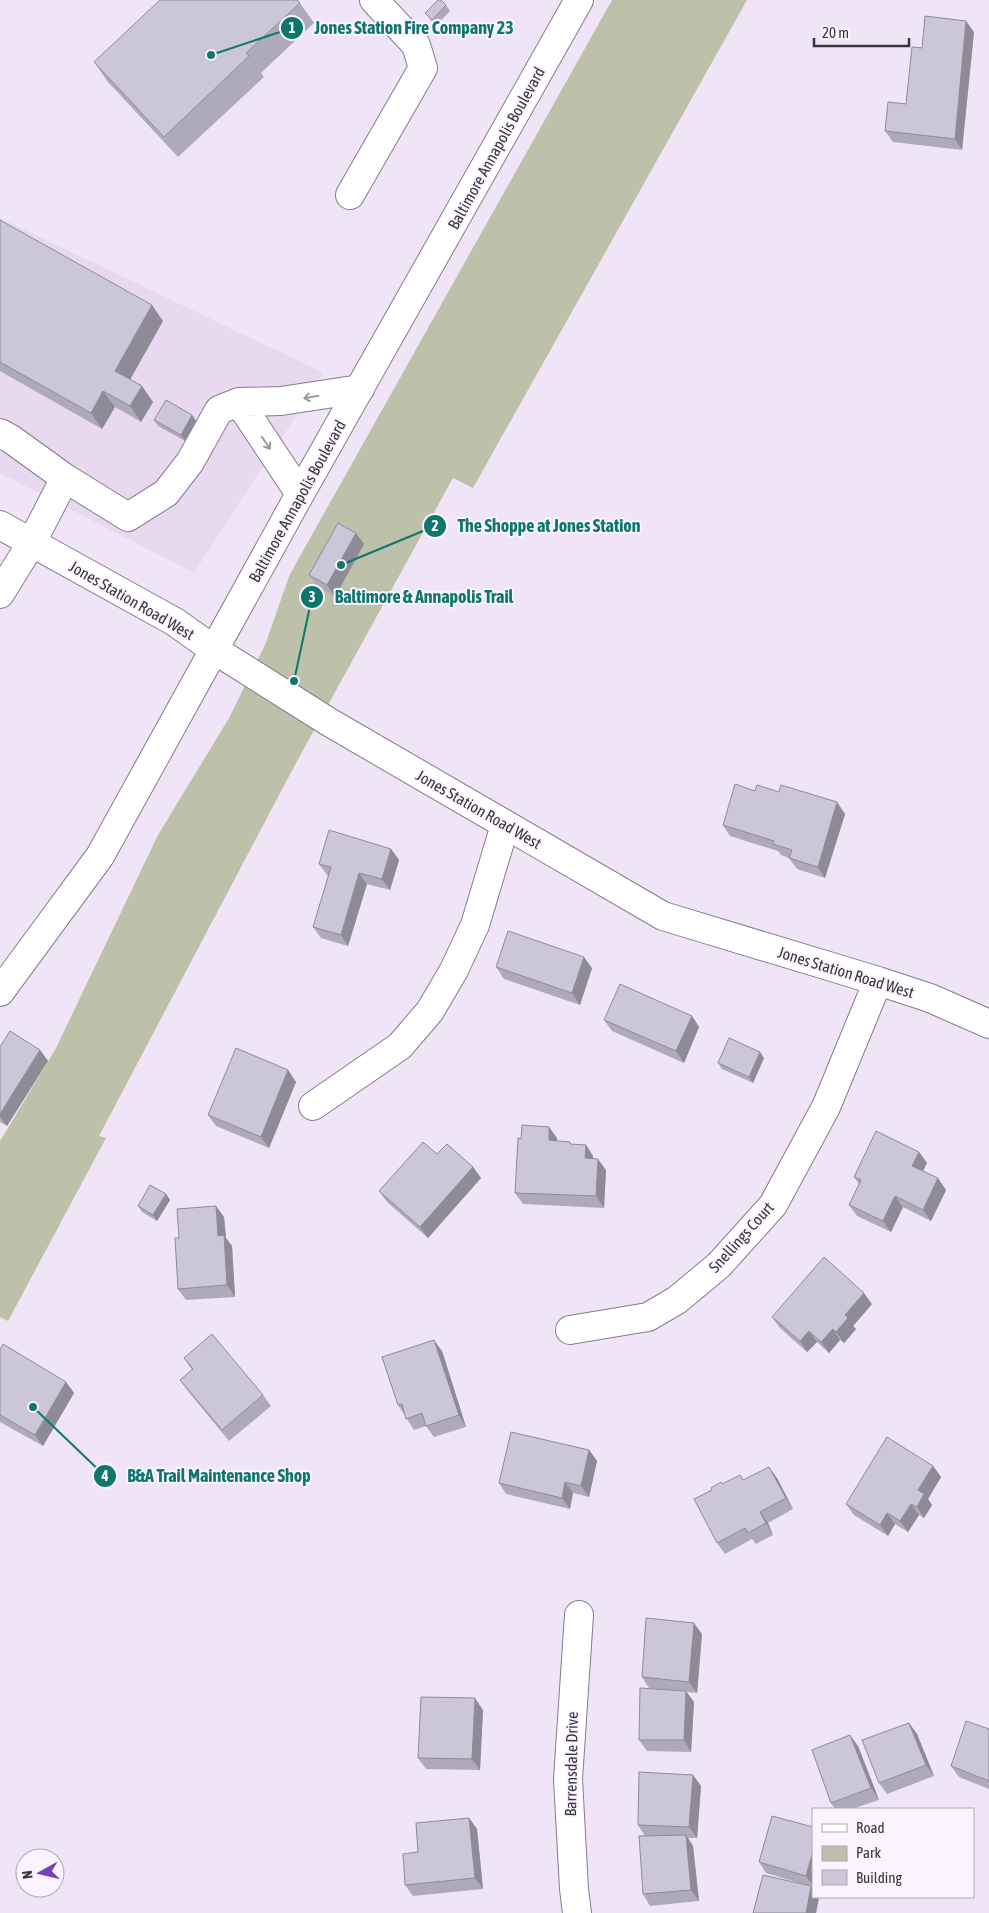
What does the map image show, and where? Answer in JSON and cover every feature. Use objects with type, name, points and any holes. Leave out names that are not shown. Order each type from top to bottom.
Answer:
[{"type":"street","points":[[350,195],[423,68],[416,45],[374,0]]},
{"type":"street","name":"Baltimore Annapolis Boulevard","points":[[0,992],[100,856],[300,494],[579,0]]},
{"type":"street","points":[[0,433],[12,439],[65,478],[128,517],[166,493],[190,462],[219,410],[239,402],[282,401],[360,389]]},
{"type":"street","points":[[239,402],[300,494]]},
{"type":"street","points":[[0,594],[32,542],[65,478]]},
{"type":"street","name":"Jones Station Road West","points":[[0,525],[175,622],[329,722],[663,916],[930,998],[989,1024]]},
{"type":"street","points":[[313,1106],[400,1046],[430,1010],[454,970],[475,925],[506,824]]},
{"type":"street","name":"Snellings Court","points":[[570,1330],[648,1317],[677,1300],[720,1265],[773,1205],[826,1107],[878,981]]},
{"type":"street","name":"Barrensdale Drive","points":[[576,1913],[568,1779],[578,1615]]},
{"type":"shaded area","points":[[0,218],[324,373],[194,573],[0,473]]},
{"type":"green space","points":[[612,0],[747,0],[473,488],[453,478],[296,763],[99,1136],[106,1138],[8,1321],[0,1317],[0,1141],[55,1050],[158,835],[229,718],[265,645],[290,574]]},
{"type":"building","points":[[160,0],[297,0],[300,3],[246,53],[249,56],[164,137],[94,62]]},
{"type":"building","points":[[438,0],[441,0],[446,5],[432,20],[425,13]]},
{"type":"building","points":[[925,16],[966,21],[955,139],[885,131],[888,102],[906,104],[912,47],[922,48]]},
{"type":"building","points":[[0,220],[152,305],[115,371],[142,386],[130,406],[103,391],[91,413],[0,362]]},
{"type":"building","points":[[166,400],[192,415],[181,435],[154,420]]},
{"type":"building","points":[[338,523],[356,533],[327,585],[309,575]]},
{"type":"building","points":[[735,784],[755,791],[757,785],[779,792],[781,785],[837,802],[818,867],[789,858],[792,850],[773,844],[774,841],[723,825]]},
{"type":"building","points":[[329,830],[391,849],[382,879],[359,873],[341,935],[313,927],[331,867],[319,864]]},
{"type":"building","points":[[508,931],[584,957],[572,993],[496,967]]},
{"type":"building","points":[[620,984],[692,1016],[676,1051],[604,1020]]},
{"type":"building","points":[[10,1031],[40,1050],[0,1114],[0,1047]]},
{"type":"building","points":[[729,1038],[760,1052],[749,1077],[718,1063]]},
{"type":"building","points":[[236,1048],[288,1070],[261,1137],[208,1115]]},
{"type":"building","points":[[522,1125],[549,1127],[549,1140],[586,1145],[585,1158],[598,1159],[596,1196],[515,1193],[518,1138],[521,1139]]},
{"type":"building","points":[[876,1131],[919,1152],[912,1166],[938,1178],[923,1210],[895,1196],[883,1221],[849,1205],[861,1180],[854,1177]]},
{"type":"building","points":[[423,1142],[437,1154],[447,1144],[473,1167],[420,1227],[379,1191]]},
{"type":"building","points":[[150,1185],[166,1194],[153,1215],[138,1206]]},
{"type":"building","points":[[216,1206],[218,1236],[224,1235],[227,1285],[178,1289],[175,1238],[179,1238],[177,1209]]},
{"type":"building","points":[[824,1257],[864,1293],[845,1315],[848,1318],[836,1332],[833,1329],[821,1342],[809,1331],[800,1341],[772,1317]]},
{"type":"building","points":[[212,1334],[263,1395],[222,1430],[180,1380],[193,1369],[184,1358]]},
{"type":"building","points":[[434,1340],[459,1415],[426,1426],[422,1413],[406,1419],[402,1404],[398,1405],[382,1357]]},
{"type":"building","points":[[3,1344],[66,1382],[35,1435],[0,1415],[0,1350]]},
{"type":"building","points":[[511,1432],[589,1450],[581,1486],[565,1482],[562,1498],[499,1483]]},
{"type":"building","points":[[887,1437],[933,1466],[918,1490],[924,1494],[917,1507],[911,1504],[900,1521],[887,1513],[880,1525],[846,1504]]},
{"type":"building","points":[[769,1467],[786,1498],[760,1512],[766,1523],[748,1533],[745,1528],[717,1543],[694,1499],[712,1490],[711,1488],[721,1482],[722,1484],[740,1475],[743,1480]]},
{"type":"building","points":[[646,1618],[694,1623],[689,1682],[642,1677]]},
{"type":"building","points":[[640,1688],[686,1691],[684,1740],[639,1740]]},
{"type":"building","points":[[421,1697],[475,1698],[472,1759],[418,1758]]},
{"type":"building","points":[[966,1721],[989,1729],[989,1781],[951,1766]]},
{"type":"building","points":[[909,1723],[926,1765],[879,1783],[862,1740]]},
{"type":"building","points":[[850,1735],[871,1788],[831,1803],[812,1750]]},
{"type":"building","points":[[639,1772],[693,1775],[689,1827],[638,1825]]},
{"type":"building","points":[[772,1816],[812,1827],[812,1855],[806,1876],[759,1862]]},
{"type":"building","points":[[469,1818],[475,1878],[405,1885],[403,1854],[418,1852],[416,1823]]},
{"type":"building","points":[[686,1835],[691,1890],[643,1894],[639,1836]]},
{"type":"building","points":[[763,1875],[811,1886],[806,1913],[753,1913]]},
{"type":"place","name":"Jones Station Fire Company 23","points":[[211,55]]},
{"type":"place","name":"The Shoppe at Jones Station","points":[[341,565]]},
{"type":"place","name":"Baltimore & Annapolis Trail","points":[[294,681]]},
{"type":"place","name":"B&A Trail Maintenance Shop","points":[[33,1407]]}]
